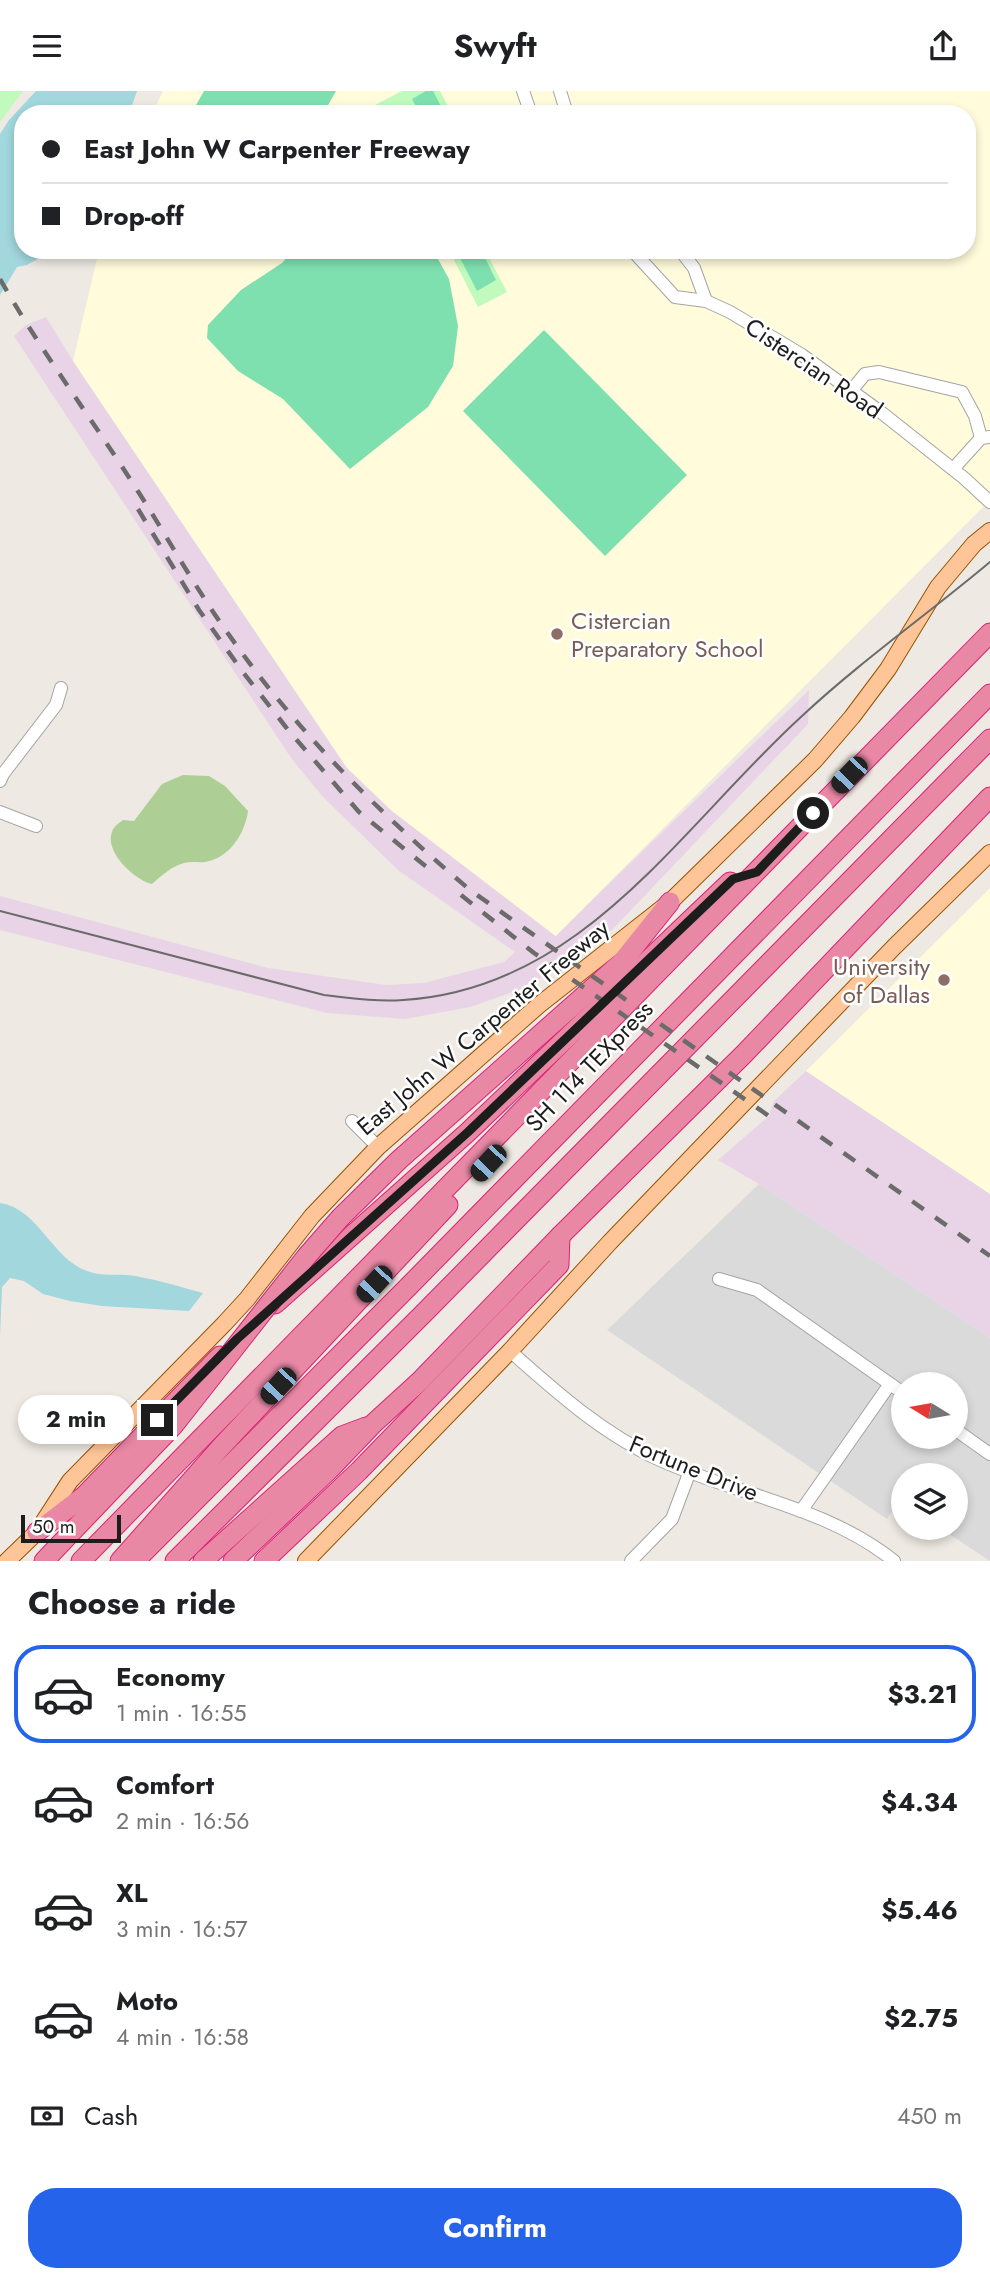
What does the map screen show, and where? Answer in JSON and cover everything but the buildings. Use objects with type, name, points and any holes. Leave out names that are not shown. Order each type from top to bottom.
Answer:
[{"type":"highway","points":[[81,1561],[990,633]]},
{"type":"highway","name":"SH 114 TEXpress","points":[[135,1561],[990,694]]},
{"type":"highway","points":[[175,1561],[424,1313],[990,739]]},
{"type":"highway","points":[[233,1561],[420,1381],[560,1236],[744,1054],[990,797]]},
{"type":"highway","points":[[37,1532],[84,1496],[237,1339],[468,1132],[733,879],[757,872]]},
{"type":"highway","points":[[44,1561],[173,1426],[306,1257],[341,1217],[398,1160],[622,962],[670,902]]},
{"type":"highway","points":[[120,1561],[221,1447],[621,1020],[640,991]]},
{"type":"highway","points":[[264,1561],[359,1471],[559,1265],[560,1236]]},
{"type":"highway","points":[[203,1561],[342,1436],[374,1423]]},
{"type":"main road","name":"East John W Carpenter Freeway","points":[[8,1561],[37,1532],[70,1481],[225,1324],[312,1216],[378,1147],[539,1005],[670,902],[814,760],[888,670],[938,587],[974,544],[990,531]]},
{"type":"main road","points":[[306,1561],[894,947],[990,853]]},
{"type":"street","name":"Cistercian Road","points":[[640,259],[675,297],[706,301],[730,312],[802,355],[953,469],[990,502]]},
{"type":"street","points":[[687,259],[694,268],[706,301]]},
{"type":"street","points":[[851,391],[865,373],[879,372],[962,392],[985,438],[953,469]]},
{"type":"street","points":[[0,782],[3,774],[56,705],[61,688]]},
{"type":"street","points":[[0,812],[36,826]]},
{"type":"street","points":[[352,1122],[378,1147]]},
{"type":"street","points":[[719,1279],[757,1290],[890,1384],[801,1511]]},
{"type":"street","name":"Fortune Drive","points":[[510,1351],[590,1419],[661,1460],[801,1511],[852,1534],[893,1561]]},
{"type":"street","points":[[968,1438],[990,1454]]},
{"type":"street","points":[[631,1561],[672,1519],[690,1471]]},
{"type":"shaded area","name":"Cistercian Preparatory School","points":[[163,91],[990,91],[990,500],[556,936],[392,811],[347,768],[73,361],[97,259],[976,259],[976,105],[156,105]]},
{"type":"shaded area","points":[[46,317],[347,768],[392,811],[555,936],[809,690],[808,724],[613,929],[527,987],[470,1007],[405,1019],[327,1013],[0,930],[0,896],[268,968],[386,985],[424,983],[504,962],[515,952],[398,870],[323,797],[291,758],[14,336],[26,325]]},
{"type":"shaded area","name":"University of Dallas","points":[[990,888],[990,1194],[806,1071]]},
{"type":"shaded area","points":[[806,1071],[990,1194],[990,1338],[759,1184],[718,1160],[769,1116],[773,1102]]},
{"type":"shaded area","points":[[759,1184],[990,1338],[990,1561],[958,1540],[968,1540],[968,1463],[891,1463],[891,1513],[887,1519],[607,1330]]},
{"type":"green space","points":[[0,91],[23,91],[0,122]]},
{"type":"green space","points":[[204,91],[336,91],[328,105],[196,105]]},
{"type":"green space","points":[[402,91],[440,91],[447,105],[375,105]]},
{"type":"green space","points":[[426,91],[433,91],[440,105],[415,105],[412,99]]},
{"type":"green space","points":[[286,259],[438,259],[449,279],[458,326],[453,366],[428,407],[350,469],[283,399],[238,371],[207,338],[208,325],[241,290]]},
{"type":"green space","points":[[454,259],[490,259],[507,292],[478,307]]},
{"type":"green space","points":[[461,259],[486,259],[496,280],[477,291]]},
{"type":"green space","points":[[544,330],[687,475],[605,556],[463,411]]},
{"type":"green space","points":[[183,775],[209,776],[225,786],[248,811],[244,828],[229,850],[214,860],[180,864],[152,884],[137,877],[122,864],[112,848],[112,832],[123,820],[134,821],[162,784]]},
{"type":"water","points":[[36,91],[137,91],[132,105],[23,105]]},
{"type":"water","points":[[14,115],[14,259],[37,259],[17,267],[0,295],[0,134]]},
{"type":"water","points":[[0,1203],[25,1214],[64,1256],[87,1271],[129,1275],[203,1293],[189,1311],[102,1306],[43,1294],[24,1281],[10,1278],[2,1287],[0,1337]]},
{"type":"tram line","points":[[0,911],[324,995],[403,1000],[467,989],[525,967],[577,935],[625,895],[670,852],[802,716],[990,562]]},
{"type":"railway","points":[[0,279],[227,632],[281,703],[371,800],[470,890],[990,1256]]},
{"type":"railway","points":[[138,509],[199,610],[289,731],[359,812],[429,869]]},
{"type":"railway","points":[[461,895],[534,953],[769,1116]]},
{"type":"place","name":"Cistercian Preparatory School","points":[[557,634]]},
{"type":"place","name":"University of Dallas","points":[[944,980]]},
{"type":"route","points":[[157,1420],[237,1339],[468,1132],[733,879],[757,872],[813,813]]}]
